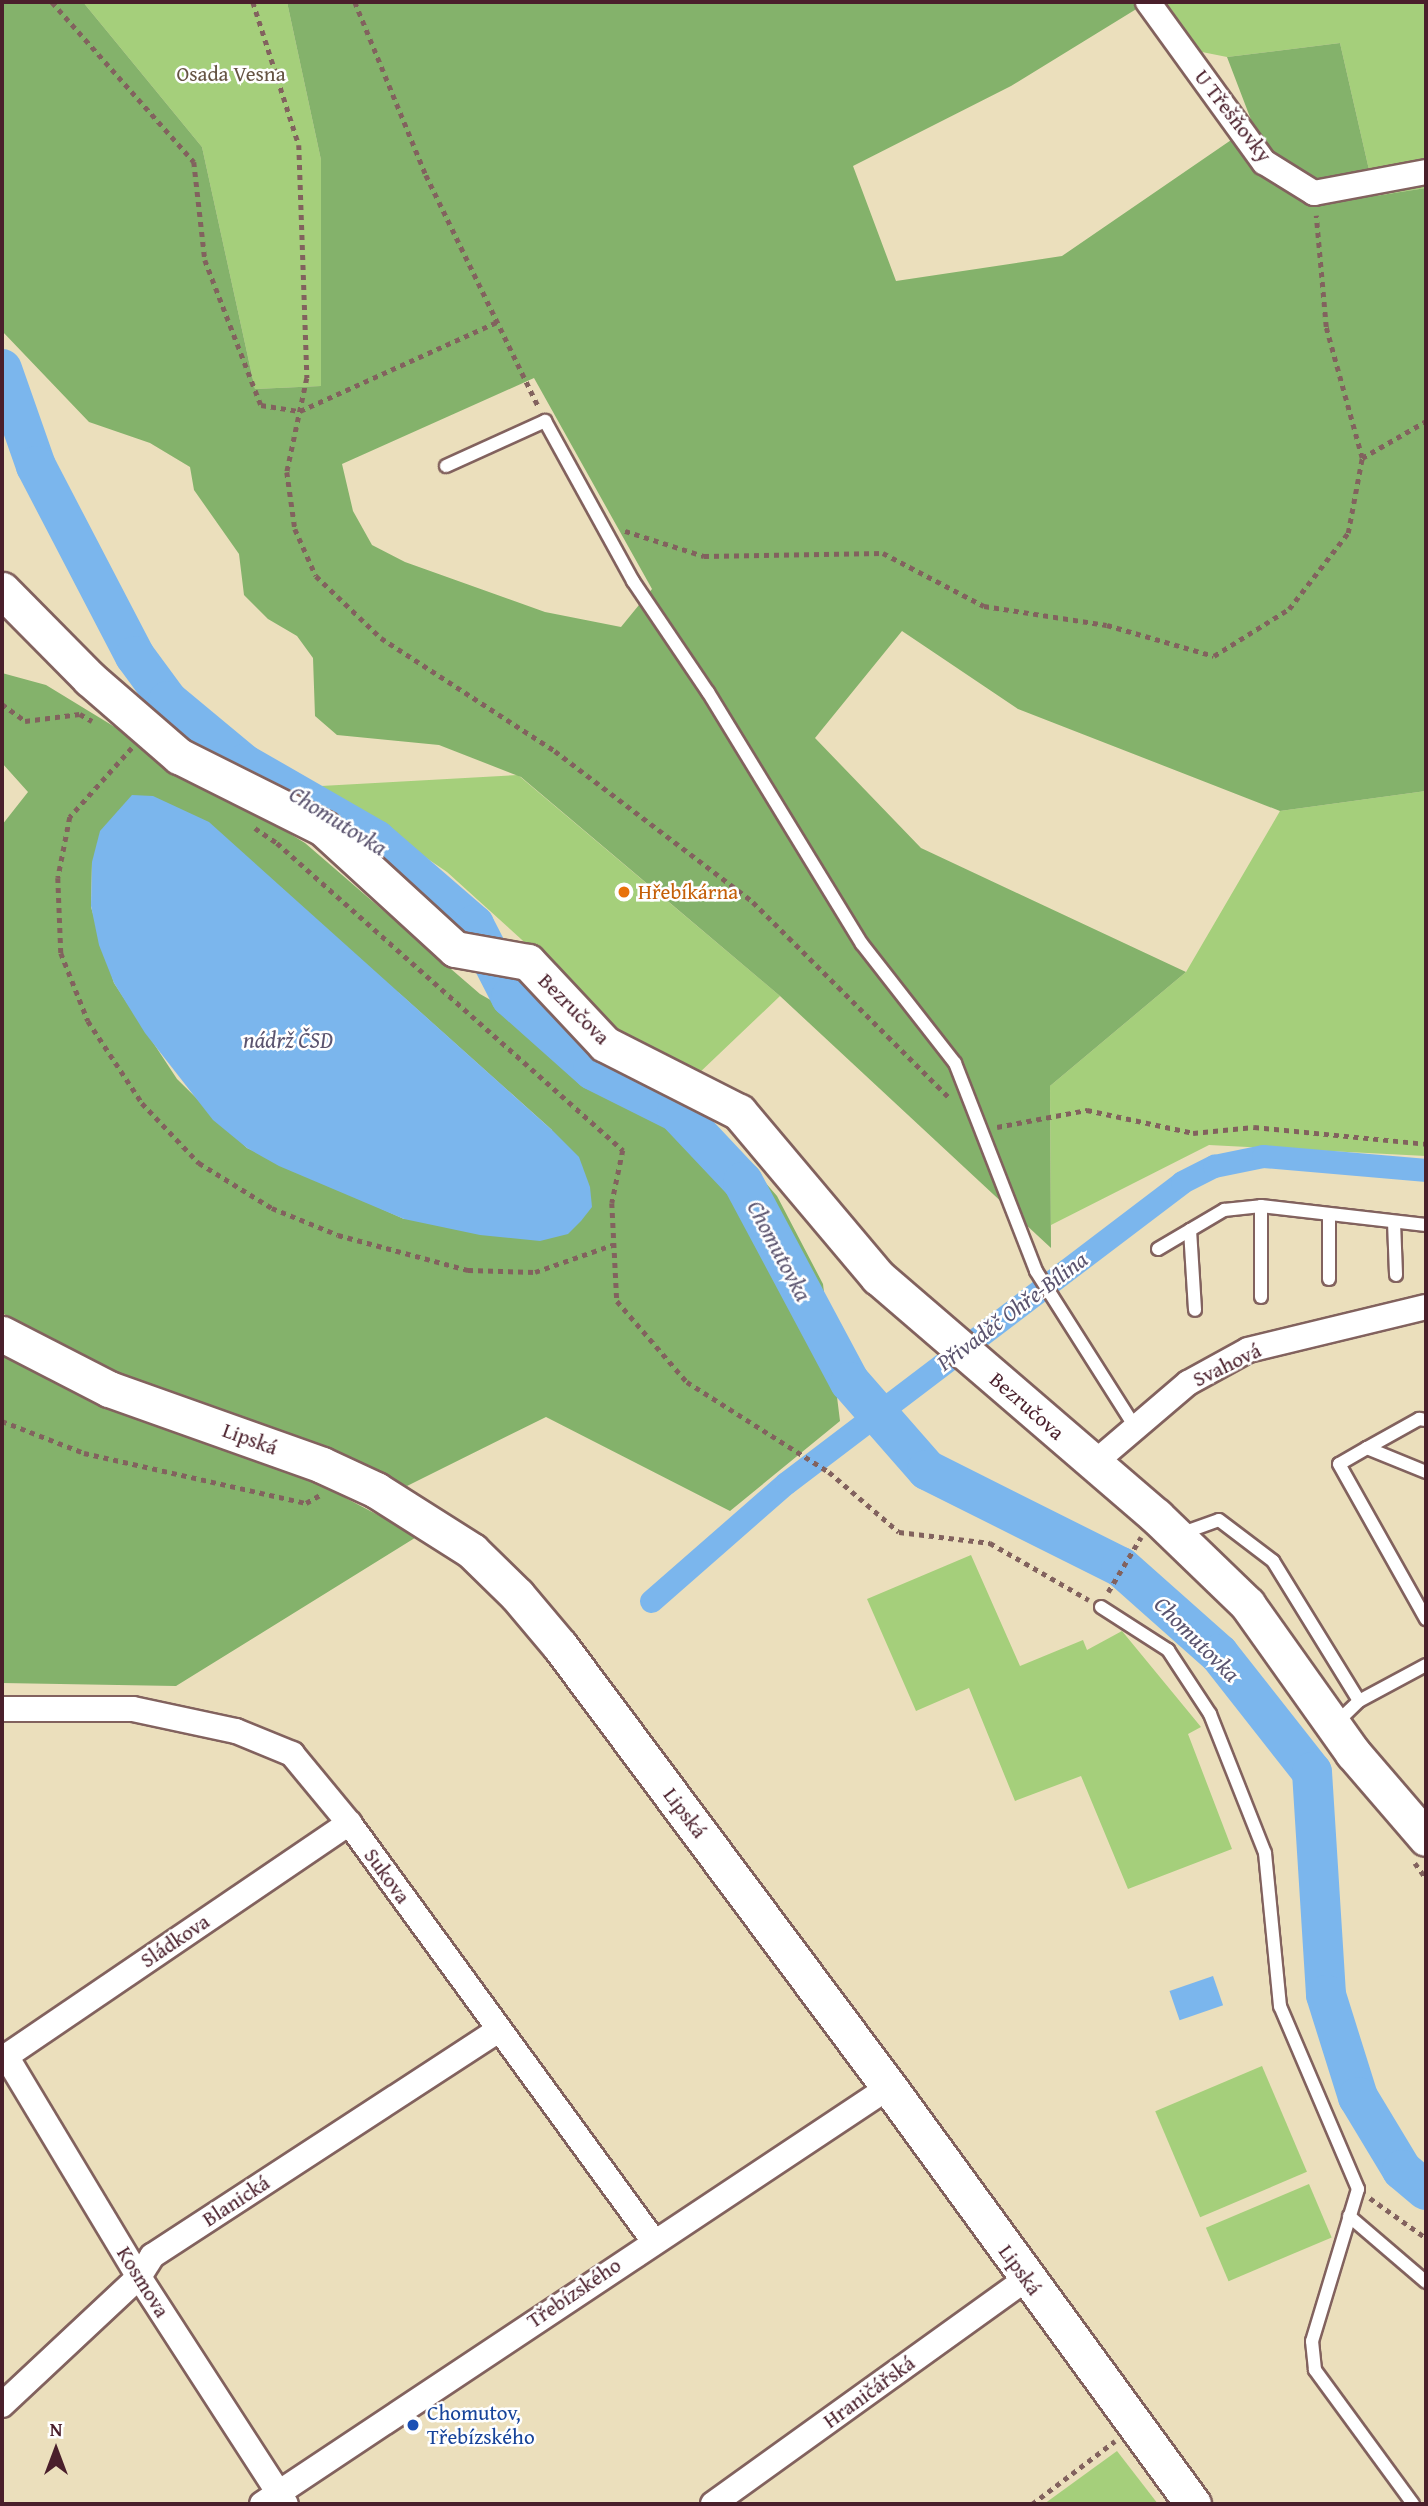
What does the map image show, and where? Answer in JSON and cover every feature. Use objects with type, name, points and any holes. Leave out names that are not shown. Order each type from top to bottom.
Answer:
[{"type":"street","name":"U Třešňovky","points":[[1148,2],[1264,162],[1314,193]]},
{"type":"street","points":[[1314,193],[1426,172]]},
{"type":"street","name":"Bezručova","points":[[2,590],[90,679],[179,756],[323,828],[455,949],[528,962],[605,1044],[740,1112],[878,1277],[1177,1536],[1247,1604],[1347,1713],[1353,1753],[1426,1836]]},
{"type":"street","name":"Svahová","points":[[1093,1464],[1138,1431],[1188,1383],[1248,1350],[1426,1307]]},
{"type":"street","name":"Lipská","points":[[2,1334],[109,1389],[350,1478],[450,1536],[517,1595],[560,1646],[889,2087],[1026,2279],[1193,2504]]},
{"type":"street","name":"Sukova","points":[[2,1709],[133,1709],[236,1731],[292,1754],[348,1823],[653,2239]]},
{"type":"street","name":"Sládkova","points":[[4,2058],[348,1823]]},
{"type":"street","name":"Blanická","points":[[2,2405],[139,2277],[152,2256],[499,2029]]},
{"type":"street","name":"Kosmova","points":[[4,2058],[275,2500]]},
{"type":"street","name":"Třebízského","points":[[275,2500],[653,2239],[889,2087]]},
{"type":"street","name":"Hraničářská","points":[[713,2504],[1026,2279]]},
{"type":"lane","points":[[446,466],[545,421],[601,523],[862,944],[955,1063],[1036,1271],[1138,1431]]},
{"type":"lane","points":[[1261,1206],[1261,1297]]},
{"type":"lane","points":[[1158,1249],[1224,1210],[1261,1206],[1426,1225]]},
{"type":"lane","points":[[1329,1215],[1329,1279]]},
{"type":"lane","points":[[1395,1222],[1396,1275]]},
{"type":"lane","points":[[1189,1230],[1195,1310]]},
{"type":"lane","points":[[1426,1420],[1419,1419],[1339,1464],[1426,1619]]},
{"type":"lane","points":[[1367,1448],[1426,1472]]},
{"type":"lane","points":[[1177,1536],[1219,1520],[1273,1561],[1347,1713],[1426,1665]]},
{"type":"lane","points":[[1101,1607],[1168,1650],[1210,1714],[1265,1853],[1280,2006],[1358,2189],[1312,2341],[1315,2370],[1413,2504]]},
{"type":"lane","points":[[1349,2216],[1426,2282]]},
{"type":"path","points":[[52,2],[194,162],[205,260],[261,405],[300,411],[497,322]]},
{"type":"path","points":[[253,2],[299,145],[307,378],[287,472],[295,529],[316,576],[380,638],[555,751],[753,902],[981,1130],[1087,1110],[1193,1133],[1254,1127],[1426,1144]]},
{"type":"path","points":[[355,2],[426,175],[545,421]]},
{"type":"path","points":[[601,523],[704,556],[883,553],[984,606],[1107,625],[1214,656],[1289,609],[1348,533],[1362,458],[1326,327],[1314,193]]},
{"type":"path","points":[[1362,458],[1426,421]]},
{"type":"path","points":[[2,704],[25,721],[80,714],[99,725]]},
{"type":"path","points":[[124,742],[144,755]]},
{"type":"path","points":[[132,747],[70,817],[58,878],[61,953],[96,1033],[142,1103],[199,1163],[272,1208],[338,1235],[468,1270],[535,1272],[612,1245]]},
{"type":"path","points":[[244,821],[287,852],[624,1150],[612,1203],[612,1245],[617,1301],[687,1382],[829,1472],[899,1532],[990,1543],[1101,1607],[1129,1553]]},
{"type":"path","points":[[2,1421],[85,1452],[306,1503],[350,1478]]},
{"type":"path","points":[[1358,2189],[1426,2238]]},
{"type":"path","points":[[1032,2504],[1135,2426]]},
{"type":"green space","points":[[2,2],[83,2],[202,147],[255,389],[321,386],[321,160],[287,2],[1140,2],[1138,8],[1011,86],[853,166],[896,281],[1062,256],[1253,125],[1227,57],[1340,43],[1375,196],[1426,188],[1426,791],[1280,811],[1018,709],[902,631],[815,738],[921,848],[1186,972],[1050,1086],[1051,1248],[780,996],[521,777],[439,745],[337,735],[315,716],[313,658],[297,636],[268,619],[244,595],[239,554],[194,490],[190,467],[150,443],[89,422],[2,331]],"holes":[[[534,378],[652,589],[621,627],[545,612],[405,562],[372,545],[353,511],[342,464]]]},
{"type":"green space","name":"Osada Vesna","points":[[83,2],[287,2],[321,160],[321,386],[255,389],[202,147]]},
{"type":"green space","points":[[1159,2],[1426,2],[1426,188],[1375,196],[1340,43],[1227,57],[1187,49]]},
{"type":"green space","points":[[2,673],[46,685],[305,843],[480,994],[718,1128],[777,1196],[823,1284],[840,1421],[730,1511],[546,1417],[407,1486],[329,1448],[116,1372],[2,1313],[2,825],[28,792],[2,763]],"holes":[[[92,862],[399,993],[552,1130],[404,1219],[247,1148],[177,1079],[114,983],[91,907]]]},
{"type":"green space","points":[[518,775],[780,996],[697,1075],[611,1037],[532,949],[447,872],[321,786]]},
{"type":"green space","points":[[1426,791],[1426,1156],[1209,1145],[1051,1225],[1050,1086],[1186,972],[1280,811]]},
{"type":"green space","points":[[2,1355],[102,1406],[315,1482],[418,1536],[176,1686],[2,1683]]},
{"type":"green space","points":[[971,1555],[1020,1666],[1083,1640],[1087,1650],[1122,1631],[1201,1727],[1188,1734],[1232,1849],[1128,1889],[1081,1776],[1015,1801],[969,1688],[916,1711],[867,1599]]},
{"type":"green space","points":[[1262,2066],[1307,2172],[1200,2217],[1155,2111]]},
{"type":"green space","points":[[1309,2184],[1332,2237],[1229,2281],[1206,2228]]},
{"type":"green space","points":[[1117,2451],[1158,2504],[1044,2504]]},
{"type":"water","name":"nádrž ČSD","points":[[132,795],[153,796],[209,822],[552,1130],[579,1157],[590,1187],[592,1207],[581,1221],[568,1234],[540,1241],[480,1235],[404,1219],[279,1166],[247,1148],[213,1120],[145,1033],[114,983],[99,945],[91,906],[92,862],[100,831]]},
{"type":"water","points":[[1213,1976],[1223,2005],[1180,2020],[1170,1991]]},
{"type":"waterway","name":"Chomutovka","points":[[2,369],[36,466],[135,656],[168,701],[244,764],[376,840],[474,925],[511,997],[593,1070],[677,1112],[743,1182],[850,1382],[927,1470],[1121,1567],[1219,1654],[1312,1772],[1326,1995],[1358,2097],[1402,2170],[1426,2190]]},
{"type":"waterway","name":"Přivaděč Ohře-Bílina","points":[[651,1601],[786,1483],[1182,1182],[1214,1166],[1263,1156],[1426,1170]]},
{"type":"place","name":"Hřebíkárna","points":[[624,892]]},
{"type":"place","name":"Chomutov, Třebízského","points":[[413,2425]]}]
